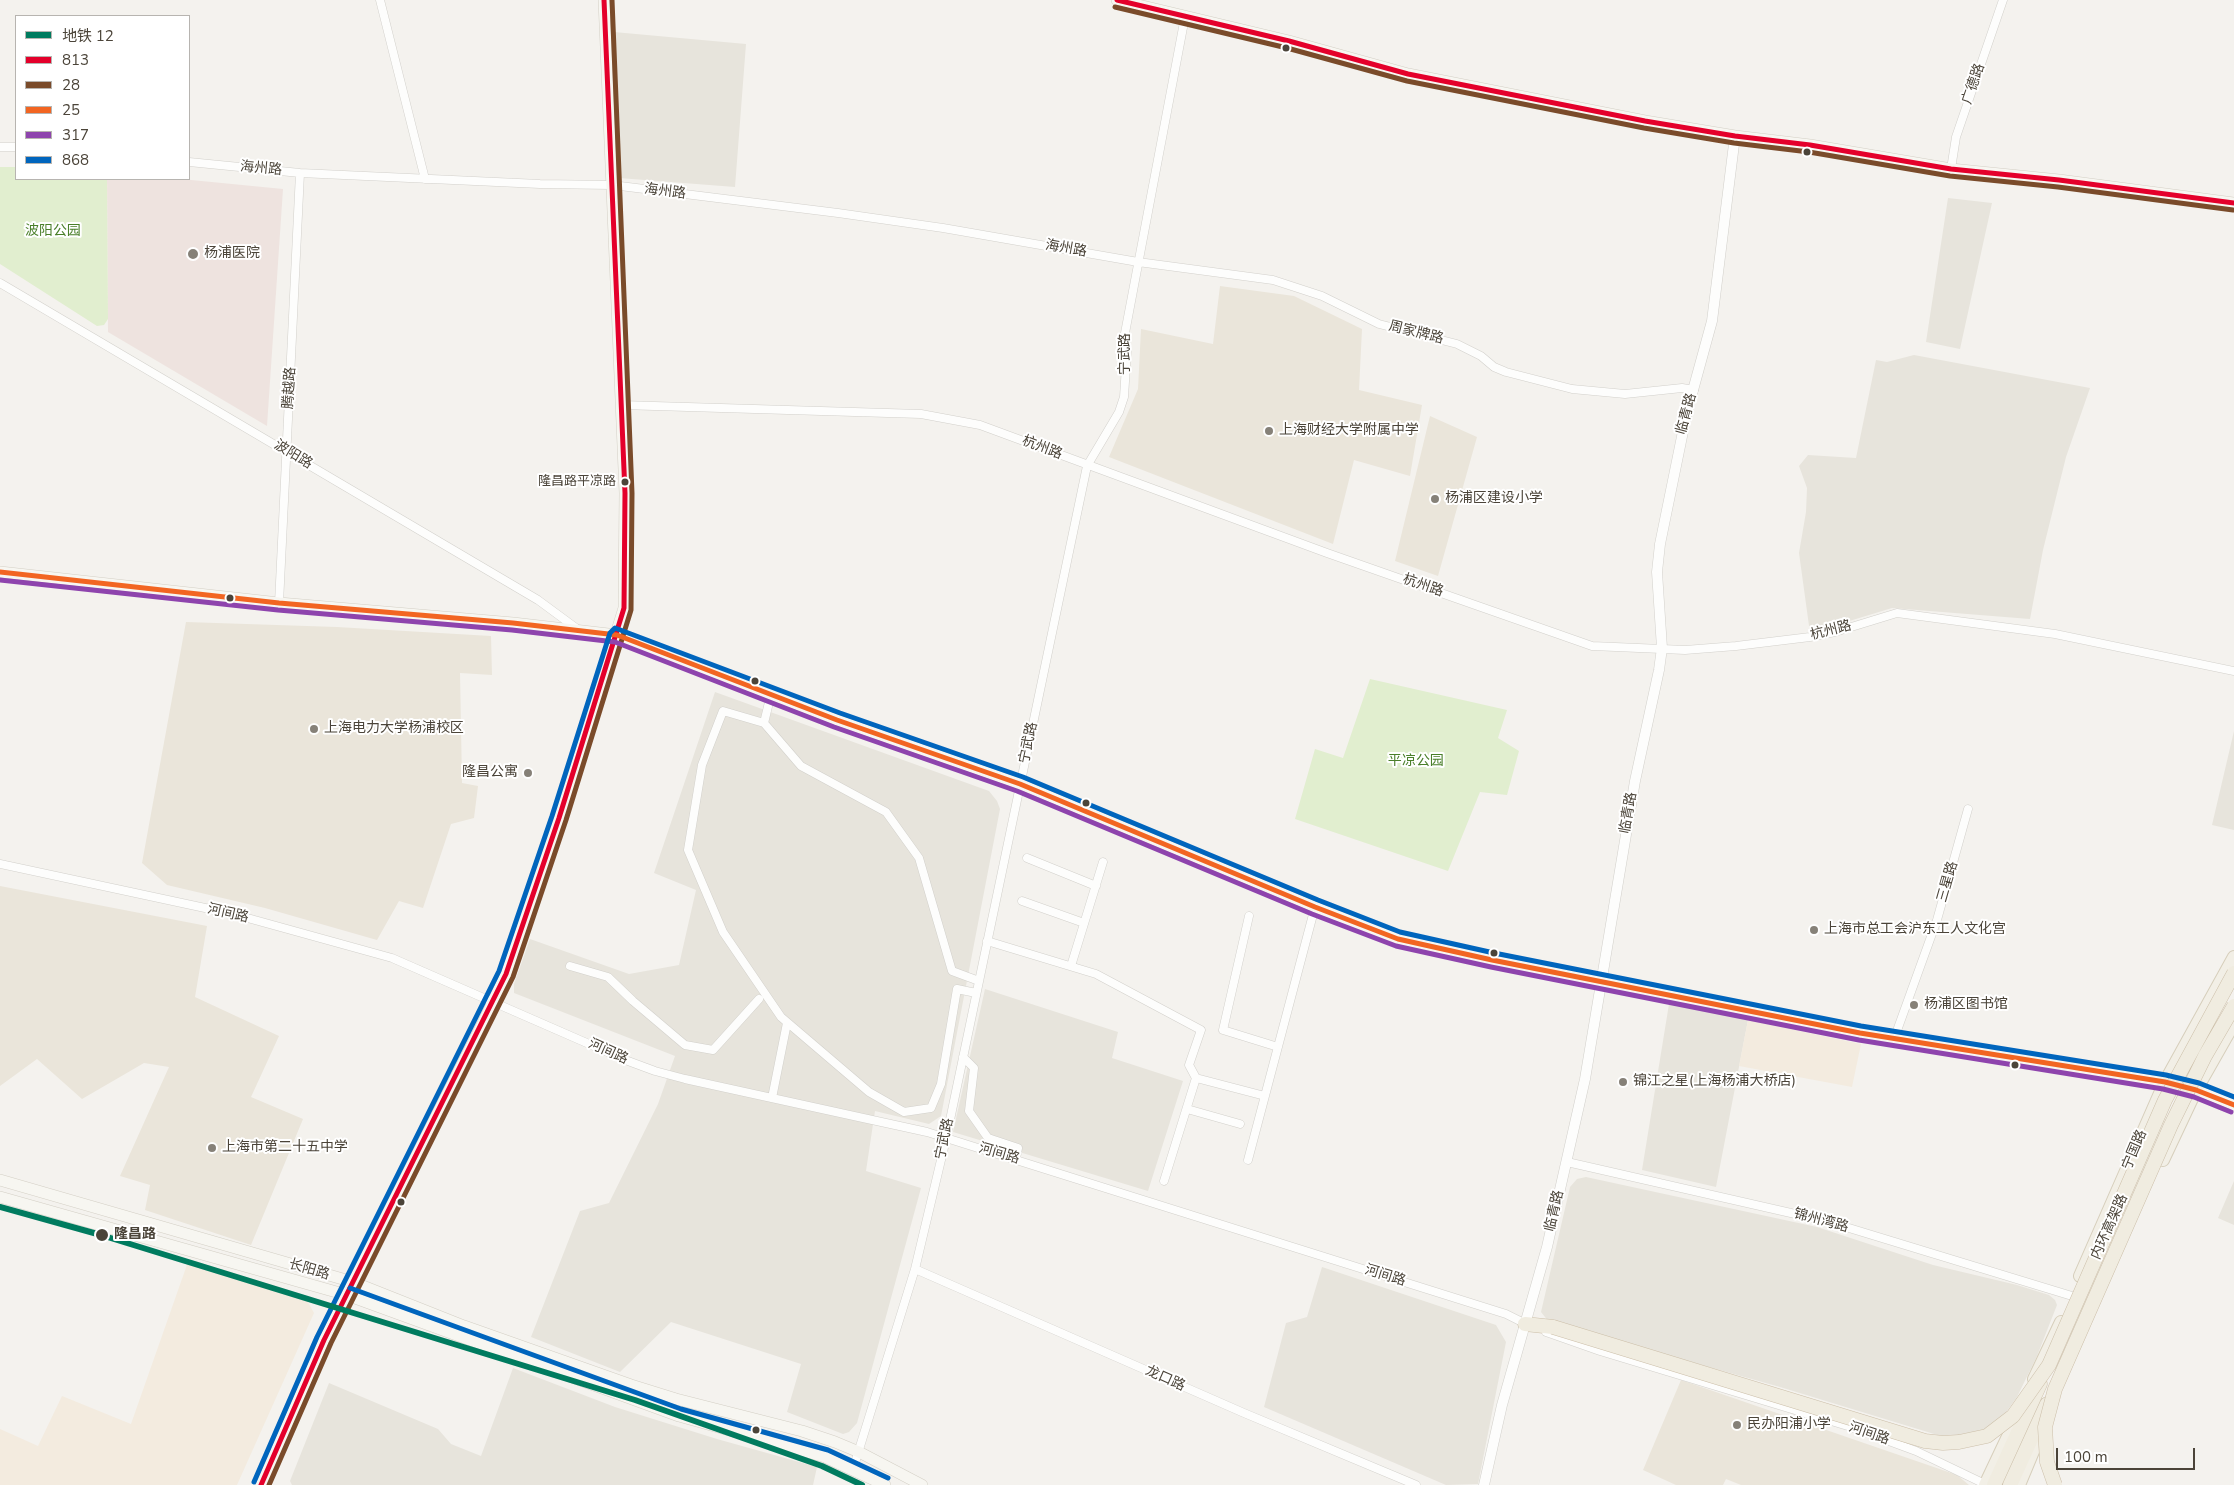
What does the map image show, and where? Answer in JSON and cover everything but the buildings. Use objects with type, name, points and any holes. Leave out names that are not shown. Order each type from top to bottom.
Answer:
[{"type":"highway","name":"内环高架路","points":[[1988,1485],[2049,1366],[2165,1100],[2234,973]]},
{"type":"highway","name":"内环高架路","points":[[2010,1485],[2055,1389],[2171,1125],[2205,1056],[2234,1006]]},
{"type":"highway","points":[[1525,1324],[1554,1327],[1903,1434],[1943,1443],[1974,1440],[1987,1436],[2000,1427],[2013,1416],[2049,1366]]},
{"type":"highway","points":[[2054,1485],[2047,1462],[2045,1427],[2055,1389]]},
{"type":"main road","points":[[261,1485],[313,1363],[493,1001],[516,948],[617,635],[625,600],[625,494],[604,0]]},
{"type":"main road","points":[[1117,0],[1289,41],[1408,74],[1645,121],[1735,136],[1810,145],[1951,169],[2059,180],[2234,203]]},
{"type":"main road","points":[[0,572],[279,603],[617,635],[837,720],[1020,784],[1316,907],[1398,939],[1600,982],[1894,1039],[2165,1082],[2196,1090],[2234,1105]]},
{"type":"main road","name":"宁国路","points":[[1988,1485],[2165,1082],[2234,957]]},
{"type":"main road","name":"宁国路","points":[[2019,1485],[2099,1296],[2196,1090],[2234,1023]]},
{"type":"main road","name":"长阳路","points":[[0,1180],[353,1282],[464,1326],[614,1379],[676,1399],[802,1431],[859,1452],[922,1485]]},
{"type":"main road","name":"长阳路","points":[[0,1197],[347,1296],[678,1416],[745,1436],[788,1445],[825,1457],[885,1485]]},
{"type":"street","points":[[380,0],[425,179]]},
{"type":"street","name":"广德路","points":[[1951,169],[1956,137],[2003,0]]},
{"type":"street","name":"宁武路","points":[[853,1469],[916,1269],[946,1139],[1087,466],[1119,412],[1124,397],[1127,350],[1125,333],[1186,17]]},
{"type":"street","name":"临青路","points":[[1484,1485],[1502,1405],[1547,1247],[1585,1079],[1635,781],[1654,695],[1662,648],[1657,592],[1660,544],[1679,447],[1712,322],[1735,136]]},
{"type":"street","points":[[0,147],[15,147]]},
{"type":"street","name":"海州路","points":[[190,162],[300,173],[612,185],[896,221],[1138,262]]},
{"type":"street","name":"腾越路","points":[[279,603],[300,173]]},
{"type":"street","name":"周家牌路","points":[[1138,262],[1273,280],[1322,296],[1379,324],[1457,344],[1482,356],[1494,367],[1506,372],[1572,389],[1625,394],[1682,388],[1694,390]]},
{"type":"street","name":"波阳路","points":[[0,283],[538,600],[567,623],[583,631]]},
{"type":"street","name":"杭州路","points":[[621,405],[922,414],[980,425],[1327,553],[1592,646],[1685,650],[1810,637],[1835,632],[1897,613],[2055,634],[2234,671]]},
{"type":"street","points":[[764,723],[771,694]]},
{"type":"street","points":[[976,993],[957,989],[941,1084],[931,1108],[904,1112],[869,1092],[781,1017],[723,932],[688,850],[702,765],[723,712],[764,723],[801,766],[886,812],[919,858],[952,971],[979,981]]},
{"type":"street","name":"三星路","points":[[1894,1039],[1937,920],[1968,809]]},
{"type":"street","points":[[1027,858],[1096,886]]},
{"type":"street","points":[[1071,966],[1103,862]]},
{"type":"street","name":"河间路","points":[[0,864],[233,914],[392,958],[655,1071],[928,1132],[946,1139],[1016,1158],[1506,1314],[1525,1324],[1600,1350],[1851,1427],[1916,1451],[1988,1485]]},
{"type":"street","points":[[1022,901],[1084,923]]},
{"type":"street","points":[[1248,1160],[1316,907]]},
{"type":"street","points":[[1249,916],[1223,1030],[1278,1047]]},
{"type":"street","points":[[987,941],[1096,974],[1201,1030],[1189,1065],[1196,1078],[1164,1181]]},
{"type":"street","points":[[570,966],[608,977],[685,1045],[713,1050],[759,999]]},
{"type":"street","points":[[772,1098],[788,1023]]},
{"type":"street","points":[[963,1057],[974,1068],[969,1112],[988,1138],[1018,1148],[1016,1158]]},
{"type":"street","points":[[1196,1078],[1264,1096]]},
{"type":"street","points":[[1187,1109],[1240,1124]]},
{"type":"street","name":"锦州湾路","points":[[1567,1162],[1826,1221],[2072,1296]]},
{"type":"street","name":"龙口路","points":[[916,1269],[1244,1413],[1416,1485]]},
{"type":"shaded area","points":[[614,32],[746,44],[735,187],[619,178]]},
{"type":"shaded area","name":"杨浦医院","points":[[107,180],[190,180],[283,189],[267,426],[108,332]]},
{"type":"shaded area","points":[[1948,198],[1992,203],[1960,349],[1926,342]]},
{"type":"shaded area","name":"上海财经大学附属中学","points":[[1220,286],[1294,296],[1362,329],[1359,390],[1422,405],[1410,476],[1354,460],[1333,544],[1109,457],[1138,389],[1141,329],[1213,344]]},
{"type":"shaded area","points":[[1914,355],[2090,388],[2066,457],[2043,550],[2030,619],[1892,608],[1810,633],[1799,553],[1806,512],[1807,488],[1799,466],[1808,455],[1856,458],[1876,360],[1887,362]]},
{"type":"shaded area","name":"杨浦区建设小学","points":[[1430,416],[1477,437],[1438,576],[1395,561]]},
{"type":"shaded area","name":"上海电力大学杨浦校区","points":[[186,622],[337,627],[491,636],[492,675],[460,673],[462,783],[478,786],[474,818],[451,824],[423,908],[399,901],[377,940],[265,908],[167,885],[142,863]]},
{"type":"shaded area","points":[[715,692],[989,791],[997,801],[1000,809],[941,1116],[929,1124],[875,1111],[866,1171],[921,1188],[857,1423],[849,1432],[843,1434],[787,1412],[801,1364],[671,1322],[620,1372],[531,1337],[580,1211],[609,1203],[658,1104],[675,1056],[514,993],[514,984],[530,939],[629,974],[679,965],[696,890],[654,873]]},
{"type":"shaded area","points":[[2234,731],[2234,830],[2212,825]]},
{"type":"shaded area","points":[[0,886],[207,926],[195,997],[279,1036],[251,1097],[303,1119],[251,1245],[145,1210],[150,1185],[120,1176],[169,1067],[144,1063],[82,1099],[37,1059],[0,1086]]},
{"type":"shaded area","points":[[985,989],[1118,1032],[1112,1058],[1183,1081],[1148,1191],[953,1132]]},
{"type":"shaded area","points":[[1669,1004],[1748,1020],[1716,1187],[1642,1170]]},
{"type":"shaded area","points":[[1748,1020],[1861,1044],[1852,1087],[1739,1066]]},
{"type":"shaded area","points":[[1586,1177],[1817,1227],[1933,1265],[2017,1285],[2049,1295],[2055,1300],[2057,1305],[2037,1356],[2017,1397],[2007,1411],[1987,1429],[1976,1434],[1944,1437],[1780,1387],[1549,1322],[1541,1312],[1570,1187],[1577,1179]]},
{"type":"shaded area","points":[[2234,1181],[2234,1225],[2218,1218]]},
{"type":"shaded area","points":[[189,1259],[304,1295],[314,1313],[237,1485],[0,1485],[0,1429],[38,1446],[62,1396],[131,1424]]},
{"type":"shaded area","points":[[1322,1267],[1496,1325],[1506,1342],[1478,1484],[1446,1485],[1264,1407],[1286,1323],[1307,1317]]},
{"type":"shaded area","points":[[513,1368],[615,1407],[717,1439],[817,1467],[813,1485],[292,1485],[290,1481],[329,1383],[438,1429],[451,1444],[481,1456]]},
{"type":"shaded area","name":"民办阳浦小学","points":[[1681,1380],[1957,1475],[1969,1485],[1741,1485],[1726,1479],[1723,1485],[1676,1485],[1643,1470]]},
{"type":"green space","name":"波阳公园","points":[[0,167],[15,167],[15,180],[107,180],[108,319],[104,325],[97,326],[0,264]]},
{"type":"green space","name":"平凉公园","points":[[1370,679],[1507,710],[1498,738],[1519,751],[1507,795],[1480,792],[1448,871],[1295,819],[1315,749],[1343,758]]},
{"type":"metro line","name":"12","points":[[0,1207],[101,1235],[635,1400],[822,1466],[862,1485]]},
{"type":"transit line","name":"813","points":[[261,1485],[324,1340],[506,974],[559,818],[624,608],[625,493],[604,0]]},
{"type":"transit line","name":"28","points":[[269,1485],[331,1343],[513,977],[566,820],[631,610],[632,493],[612,0]]},
{"type":"transit line","name":"813","points":[[1117,0],[1289,41],[1408,74],[1645,121],[1735,136],[1810,145],[1951,169],[2059,180],[2234,203]]},
{"type":"transit line","name":"28","points":[[1115,7],[1287,48],[1407,81],[1644,128],[1734,143],[1809,152],[1950,176],[2058,187],[2233,210]]},
{"type":"transit line","name":"25","points":[[0,572],[279,603],[513,623],[617,635],[837,720],[1020,784],[1315,907],[1398,939],[1492,960],[1860,1033],[2165,1082],[2196,1090],[2234,1105]]},
{"type":"transit line","name":"317","points":[[0,580],[278,610],[512,630],[615,642],[834,727],[1017,791],[1312,914],[1396,946],[1491,967],[1859,1040],[2163,1089],[2194,1097],[2231,1112]]},
{"type":"transit line","name":"868","points":[[254,1482],[317,1337],[499,971],[552,816],[610,633],[615,628],[840,713],[1023,777],[1318,900],[1400,932],[1494,953],[1861,1026],[2166,1075],[2199,1083],[2234,1097]]},
{"type":"transit line","name":"868","points":[[350,1288],[681,1409],[828,1450],[888,1478]]},
{"type":"place","name":"杨浦医院","points":[[193,254]]},
{"type":"place","name":"上海财经大学附属中学","points":[[1269,431]]},
{"type":"place","name":"隆昌路平凉路","points":[[625,482]]},
{"type":"place","name":"杨浦区建设小学","points":[[1435,499]]},
{"type":"place","name":"上海电力大学杨浦校区","points":[[314,729]]},
{"type":"place","name":"隆昌公寓","points":[[528,773]]},
{"type":"place","name":"上海市总工会沪东工人文化宫","points":[[1814,930]]},
{"type":"place","name":"杨浦区图书馆","points":[[1914,1005]]},
{"type":"place","name":"锦江之星(上海杨浦大桥店)","points":[[1623,1082]]},
{"type":"place","name":"上海市第二十五中学","points":[[212,1148]]},
{"type":"place","name":"隆昌路","points":[[102,1235]]},
{"type":"place","name":"民办阳浦小学","points":[[1737,1425]]}]
